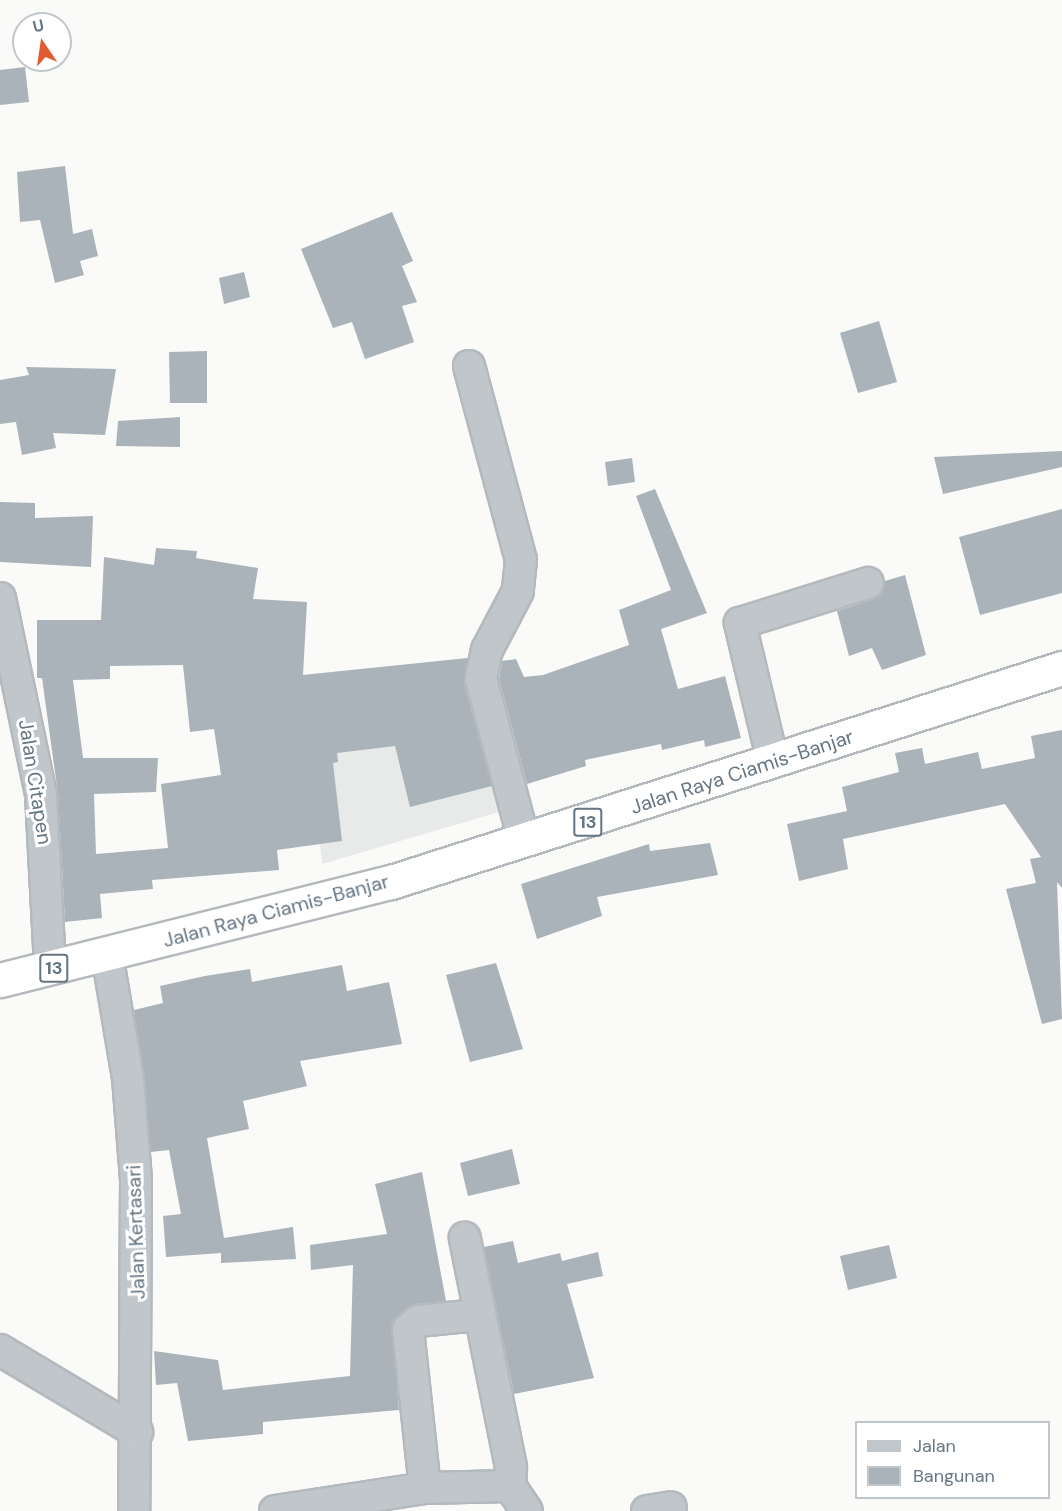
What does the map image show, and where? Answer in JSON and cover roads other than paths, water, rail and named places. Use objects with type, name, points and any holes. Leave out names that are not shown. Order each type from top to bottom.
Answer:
[{"type":"highway","name":"Jalan Raya Ciamis-Banjar","points":[[107,954],[243,923],[524,841],[1062,668]]},
{"type":"highway","name":"13","points":[[0,980],[107,954]]},
{"type":"street","points":[[469,366],[521,560],[518,591],[487,650],[481,679],[524,841]]},
{"type":"street","points":[[773,762],[740,623],[868,583]]},
{"type":"street","name":"Jalan Citapen","points":[[0,598],[41,795],[50,968]]},
{"type":"street","name":"Jalan Kertasari","points":[[107,954],[128,1078],[136,1180],[137,1432],[134,1511]]},
{"type":"street","points":[[465,1238],[478,1315],[511,1467],[510,1486],[527,1511]]},
{"type":"street","points":[[425,1488],[408,1330],[418,1321],[478,1315]]},
{"type":"street","points":[[0,1350],[137,1432]]},
{"type":"street","points":[[275,1511],[425,1488],[510,1486]]}]
